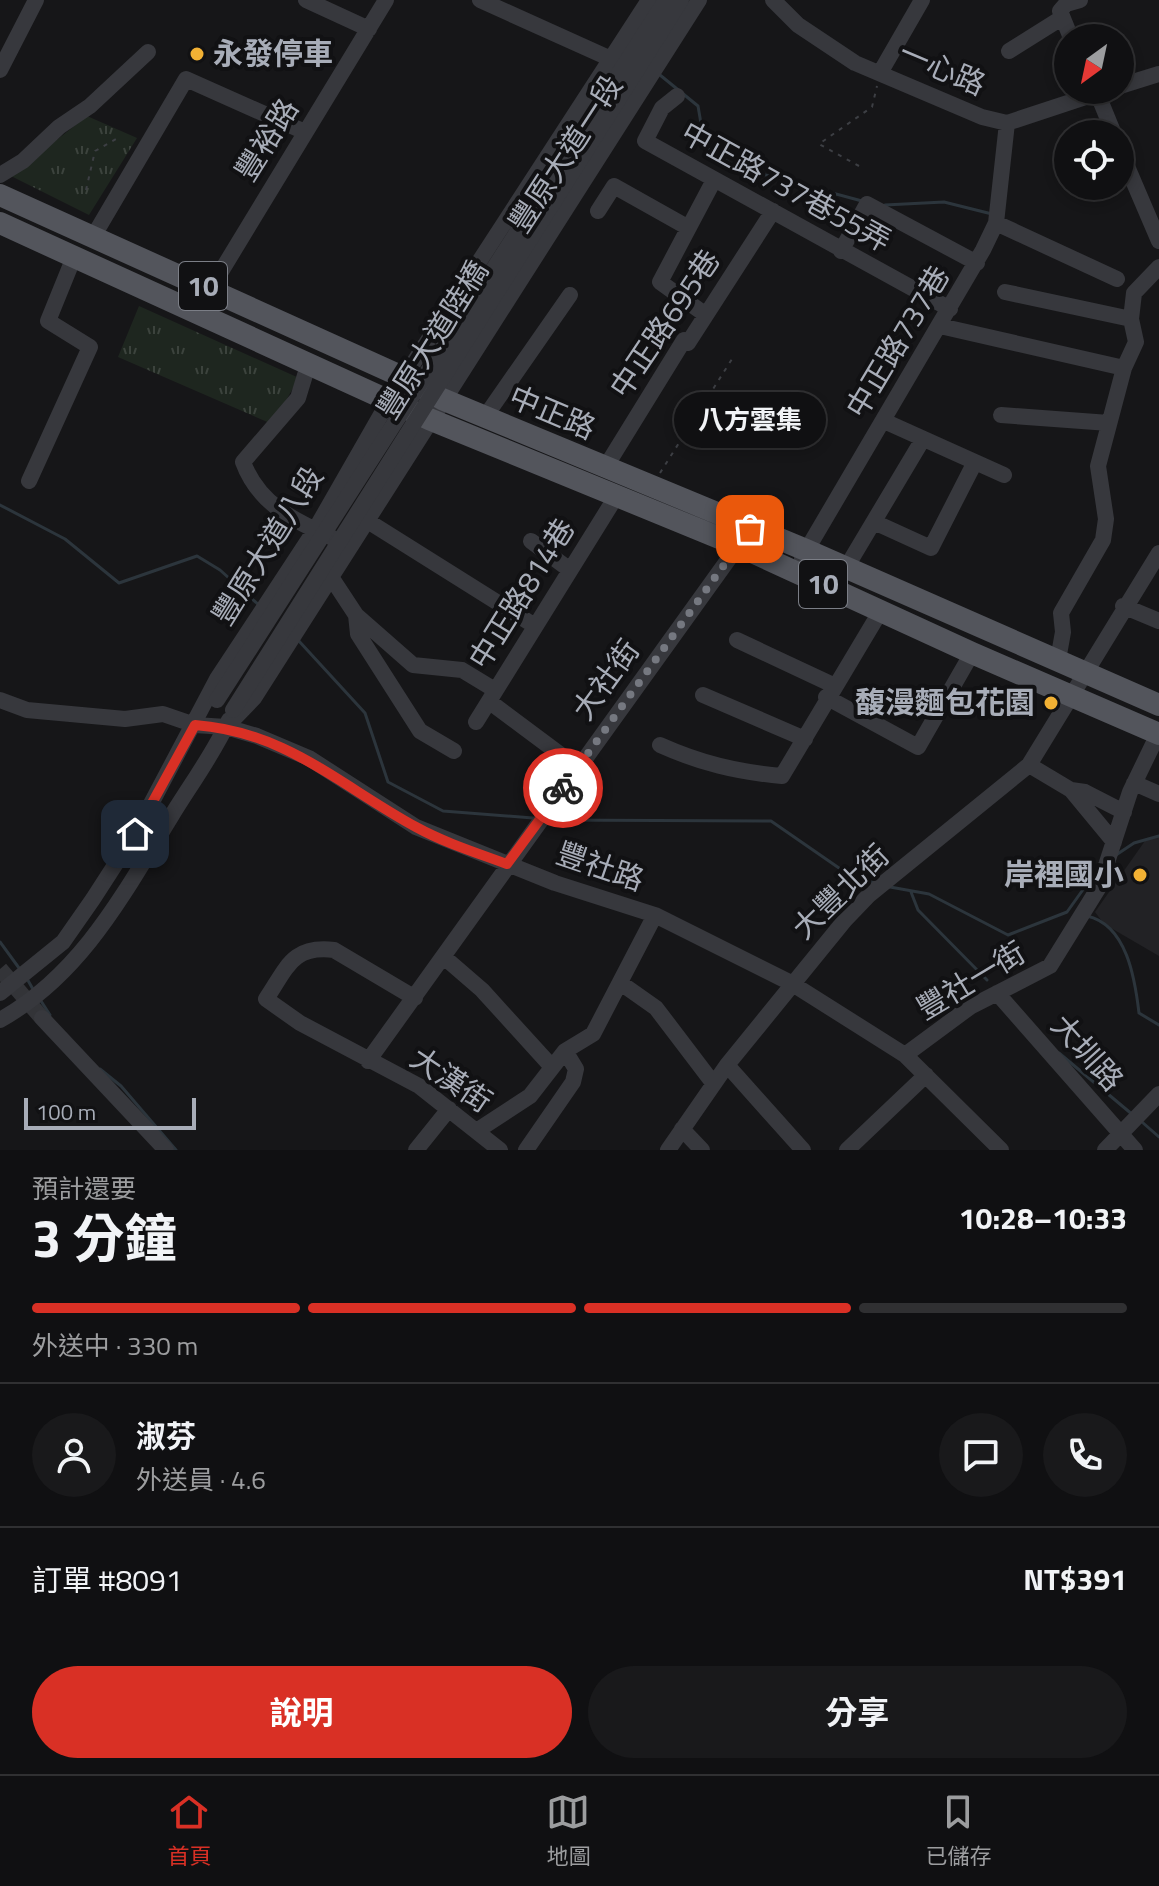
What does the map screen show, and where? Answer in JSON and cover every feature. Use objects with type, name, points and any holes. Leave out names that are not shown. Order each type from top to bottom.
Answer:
[{"type":"main road","name":"中正路","points":[[0,195],[405,378],[442,399],[651,487],[745,537]]},
{"type":"main road","name":"中正路","points":[[0,223],[429,419],[617,495],[745,537],[801,560],[880,612],[1072,695]]},
{"type":"main road","name":"中正路","points":[[801,560],[846,568],[1086,671]]},
{"type":"main road","name":"10","points":[[1086,671],[1159,705]]},
{"type":"main road","name":"10","points":[[1072,695],[1159,733]]},
{"type":"street","points":[[0,70],[36,0]]},
{"type":"street","points":[[306,0],[369,29]]},
{"type":"street","name":"豐裕路","points":[[197,311],[386,0]]},
{"type":"street","points":[[480,0],[611,59]]},
{"type":"street","name":"豐原大道一段","points":[[390,399],[649,0]]},
{"type":"street","name":"豐原大道陸橋","points":[[217,700],[666,0]]},
{"type":"street","name":"豐原大道陸橋","points":[[226,727],[233,710],[681,0]]},
{"type":"street","name":"豐原大道一段","points":[[429,419],[699,0]]},
{"type":"street","name":"一心路","points":[[773,0],[798,25],[855,63],[982,117],[1007,123],[1062,104]]},
{"type":"street","points":[[1063,24],[1060,11],[1066,4],[1080,0]]},
{"type":"street","points":[[880,73],[919,1]]},
{"type":"street","points":[[1009,51],[1060,19]]},
{"type":"street","points":[[0,175],[27,158],[148,52]]},
{"type":"street","points":[[1134,82],[1159,74]]},
{"type":"street","points":[[93,237],[186,79],[305,132]]},
{"type":"street","name":"中正路737巷55弄","points":[[677,96],[662,108],[645,141],[950,309]]},
{"type":"street","name":"中正路737巷","points":[[801,560],[977,263],[996,223],[1007,123]]},
{"type":"street","points":[[706,315],[660,282],[714,180]]},
{"type":"street","points":[[1134,183],[1159,241]]},
{"type":"street","points":[[598,211],[614,186],[687,227]]},
{"type":"street","points":[[841,251],[867,204],[977,263]]},
{"type":"street","name":"中正路695巷","points":[[605,468],[684,340],[688,343],[773,211]]},
{"type":"street","points":[[996,223],[1117,279]]},
{"type":"street","points":[[29,481],[90,347],[48,321],[74,257]]},
{"type":"street","points":[[1058,660],[1063,632],[1061,613],[1103,540],[1106,519],[1098,466],[1124,368],[1136,342],[1131,319],[1134,293],[1159,267]]},
{"type":"street","points":[[1005,292],[1131,319]]},
{"type":"street","points":[[485,417],[570,295]]},
{"type":"street","points":[[940,326],[1124,368]]},
{"type":"street","points":[[309,362],[298,398],[243,462],[251,485],[270,504],[350,546]]},
{"type":"street","name":"豐原大道八段","points":[[0,993],[63,942],[135,834],[217,679],[315,530],[390,399]]},
{"type":"street","points":[[1001,415],[1109,423]]},
{"type":"street","points":[[0,1020],[31,1003],[55,981],[105,924],[226,727],[254,698],[429,419]]},
{"type":"street","points":[[884,421],[1004,475]]},
{"type":"street","points":[[846,568],[923,439]]},
{"type":"street","points":[[874,522],[931,548],[975,462]]},
{"type":"street","name":"中正路814巷","points":[[476,722],[495,698],[535,626],[617,495]]},
{"type":"street","points":[[366,520],[535,626]]},
{"type":"street","name":"大社街","points":[[368,1061],[745,537]]},
{"type":"street","points":[[531,541],[570,570]]},
{"type":"street","name":"大豐北街","points":[[668,1150],[713,1083],[791,983],[869,895],[1029,765],[1123,606],[1159,553]]},
{"type":"street","points":[[331,577],[356,615],[413,665],[462,670],[577,767]]},
{"type":"street","points":[[1123,606],[1159,621]]},
{"type":"street","points":[[660,745],[702,763],[740,772],[782,776],[880,612]]},
{"type":"street","points":[[356,615],[358,634],[420,731],[454,751]]},
{"type":"street","points":[[737,640],[830,691],[918,747],[972,653]]},
{"type":"street","points":[[703,695],[805,739]]},
{"type":"street","name":"豐社路","points":[[0,700],[27,710],[125,719],[163,714],[195,725],[226,727],[257,736],[309,758],[416,827],[507,864],[655,915],[791,983],[905,1055],[1001,1150]]},
{"type":"street","name":"豐原大道八段","points":[[195,725],[217,700]]},
{"type":"street","name":"豐社一街","points":[[905,1055],[970,1007],[1050,966],[1105,871],[1134,783],[1159,733]]},
{"type":"street","points":[[1029,765],[1071,790],[1113,846]]},
{"type":"street","points":[[1134,783],[1159,794]]},
{"type":"street","points":[[1071,790],[1085,792],[1124,812]]},
{"type":"street","points":[[478,1130],[530,1096],[565,1051],[593,1034],[622,984],[655,915]]},
{"type":"street","name":"大漢街","points":[[415,998],[334,950],[321,949],[304,950],[293,958],[266,999],[300,1023],[419,1086],[500,1150]]},
{"type":"street","points":[[445,958],[482,990],[552,1067]]},
{"type":"street","points":[[622,984],[656,1008],[713,1083]]},
{"type":"street","name":"大圳路","points":[[997,993],[1132,1123],[1135,1150]]},
{"type":"street","points":[[42,1018],[166,1150]]},
{"type":"street","points":[[526,1150],[573,1082],[576,1069],[565,1051]]},
{"type":"street","points":[[727,1065],[803,1150]]},
{"type":"street","points":[[847,1150],[926,1075]]},
{"type":"street","points":[[1105,1150],[1159,1094]]},
{"type":"street","points":[[416,1150],[449,1109]]},
{"type":"street","points":[[682,1129],[702,1150]]},
{"type":"path","points":[[859,166],[819,144],[872,107],[880,73]]},
{"type":"path","points":[[86,190],[95,151],[116,139]]},
{"type":"path","points":[[651,487],[732,359]]},
{"type":"shaded area","name":"岸裡國小","points":[[1159,836],[1159,956],[1104,924],[1095,912],[1147,838]]},
{"type":"green space","points":[[87,116],[137,138],[89,215],[11,176]]},
{"type":"green space","points":[[139,306],[299,378],[272,424],[118,357]]},
{"type":"waterway","points":[[660,75],[698,106],[705,147],[736,167],[862,201]]},
{"type":"waterway","points":[[885,205],[944,202],[992,214]]},
{"type":"waterway","points":[[0,505],[65,539],[119,583],[197,556],[220,570],[260,606]]},
{"type":"waterway","points":[[298,640],[365,713],[388,782],[443,811],[533,818]]},
{"type":"waterway","points":[[549,820],[771,821],[852,877],[875,883]]},
{"type":"waterway","points":[[1116,855],[1134,843],[1159,836]]},
{"type":"waterway","points":[[890,887],[929,894],[1008,935],[1067,912],[1097,870]]},
{"type":"waterway","points":[[911,892],[918,910],[987,980]]},
{"type":"waterway","points":[[1087,916],[1101,921],[1120,942],[1131,970],[1139,1013],[1159,1025]]},
{"type":"waterway","points":[[0,942],[19,968]]},
{"type":"waterway","points":[[26,977],[34,991]]},
{"type":"waterway","points":[[41,1001],[50,1015]]},
{"type":"waterway","points":[[1059,1053],[1133,1115]]},
{"type":"waterway","points":[[100,1069],[121,1086],[176,1150]]},
{"type":"waterway","points":[[1142,1122],[1159,1137]]},
{"type":"tunnel","points":[[0,969],[42,1018]]},
{"type":"way so far","points":[[563,788],[750,529]]},
{"type":"place","name":"永發停車","points":[[197,54]]},
{"type":"place","name":"八方雲集","points":[[750,529]]},
{"type":"place","name":"馥漫麵包花園","points":[[1051,703]]},
{"type":"place","name":"岸裡國小","points":[[1140,875]]},
{"type":"route","points":[[135,834],[195,725],[226,727],[257,736],[309,758],[416,827],[507,864],[563,788]]}]
